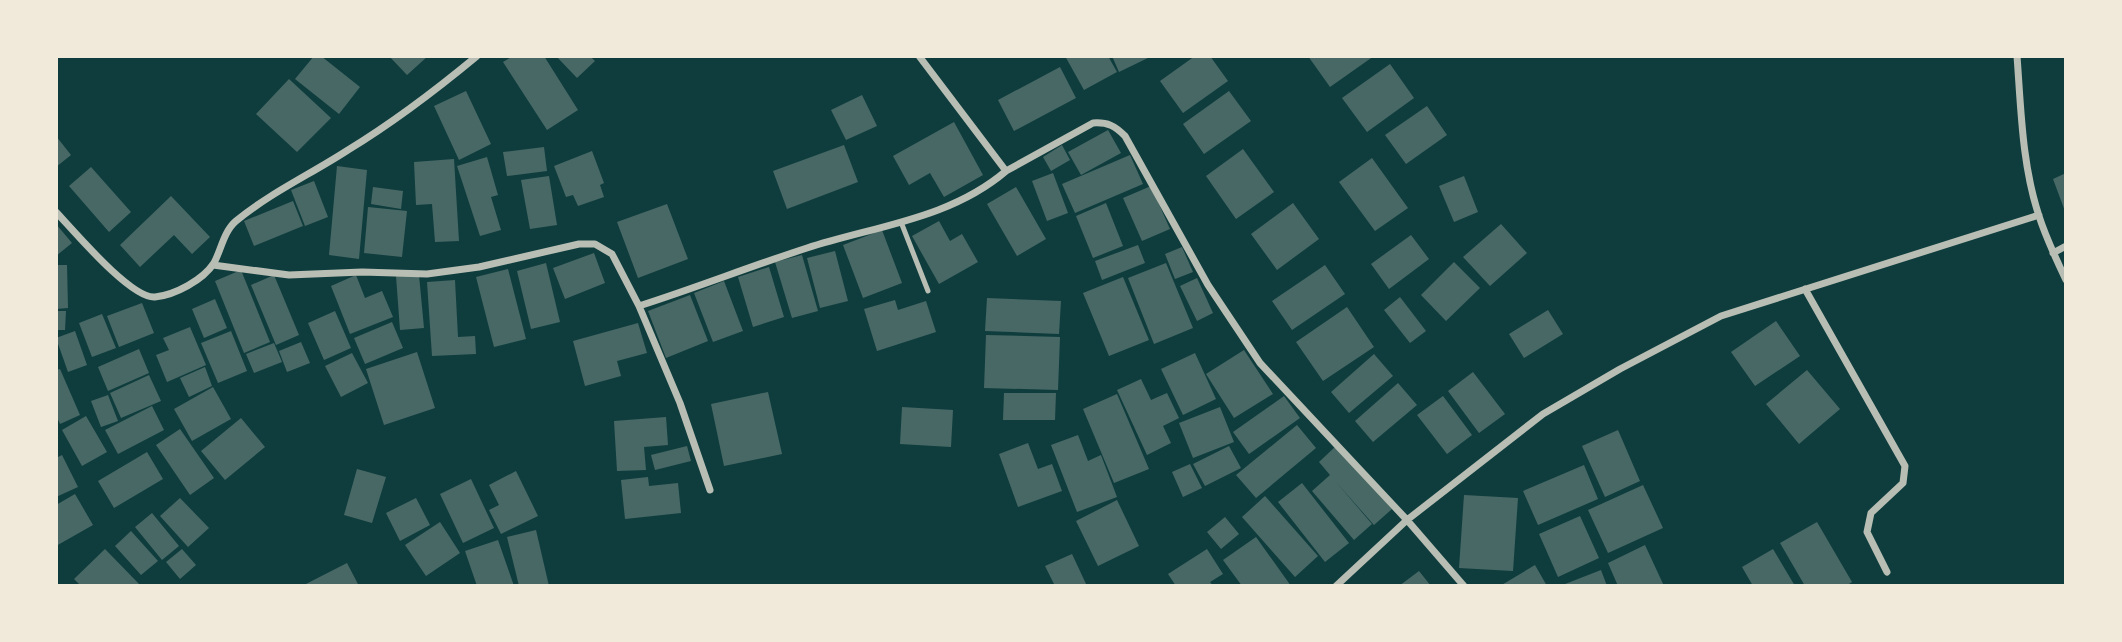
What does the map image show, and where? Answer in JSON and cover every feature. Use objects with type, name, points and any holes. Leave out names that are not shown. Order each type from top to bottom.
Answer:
[{"type":"street","points":[[56,212],[119,277],[138,292],[153,297],[176,292],[198,279],[213,265],[233,223],[294,181],[347,151],[416,106],[477,56]]},
{"type":"street","points":[[919,56],[1006,171]]},
{"type":"street","points":[[2018,56],[2024,143],[2032,191],[2053,253],[2066,280]]},
{"type":"street","points":[[639,306],[808,247],[919,218],[951,206],[994,182],[1006,171],[1093,123],[1103,122],[1114,126],[1125,136],[1208,285],[1260,363],[1407,520],[1464,586]]},
{"type":"street","points":[[1336,586],[1407,520],[1543,414],[1620,369],[1721,316],[2039,215]]},
{"type":"street","points":[[213,265],[289,275],[362,272],[427,274],[479,267],[579,244],[595,244],[612,254],[653,336],[680,403],[709,490]]},
{"type":"street","points":[[2053,253],[2066,246]]},
{"type":"street","points":[[1805,289],[1905,466],[1902,483],[1871,513],[1867,532],[1887,572]]},
{"type":"lane","points":[[901,222],[928,290]]},
{"type":"building","points":[[314,56],[321,56],[360,87],[339,114],[295,79]]},
{"type":"building","points":[[389,56],[428,56],[407,75]]},
{"type":"building","points":[[513,56],[544,56],[578,110],[547,130],[503,62]]},
{"type":"building","points":[[556,56],[590,56],[595,61],[577,78]]},
{"type":"building","points":[[1065,56],[1108,56],[1117,72],[1084,90]]},
{"type":"building","points":[[1112,56],[1152,56],[1119,72]]},
{"type":"building","points":[[1195,56],[1210,56],[1228,81],[1183,113],[1160,81]]},
{"type":"building","points":[[1308,56],[1374,56],[1330,87]]},
{"type":"building","points":[[1390,64],[1414,98],[1367,132],[1342,98]]},
{"type":"building","points":[[1060,67],[1076,98],[1014,131],[998,100]]},
{"type":"building","points":[[289,79],[331,118],[297,152],[256,114]]},
{"type":"building","points":[[466,91],[491,144],[459,160],[434,106]]},
{"type":"building","points":[[1229,91],[1251,121],[1204,154],[1183,124]]},
{"type":"building","points":[[862,95],[877,126],[846,140],[831,110]]},
{"type":"building","points":[[1427,106],[1447,135],[1406,164],[1385,135]]},
{"type":"building","points":[[954,122],[983,175],[944,197],[930,173],[909,185],[893,156]]},
{"type":"building","points":[[1108,130],[1121,153],[1081,175],[1068,152]]},
{"type":"building","points":[[56,136],[71,155],[56,167]]},
{"type":"building","points":[[844,145],[858,182],[787,209],[773,171]]},
{"type":"building","points":[[1062,145],[1070,160],[1051,171],[1043,157]]},
{"type":"building","points":[[544,147],[547,171],[507,176],[503,152]]},
{"type":"building","points":[[1243,149],[1274,192],[1236,219],[1206,176]]},
{"type":"building","points":[[592,151],[604,183],[600,185],[604,197],[578,206],[573,195],[566,197],[554,166]]},
{"type":"building","points":[[1130,155],[1143,184],[1075,213],[1062,184]]},
{"type":"building","points":[[487,157],[498,195],[491,197],[501,230],[480,236],[457,166]]},
{"type":"building","points":[[1372,158],[1408,208],[1375,231],[1339,182]]},
{"type":"building","points":[[454,159],[459,241],[435,242],[432,204],[416,205],[414,162]]},
{"type":"building","points":[[337,166],[367,170],[359,259],[329,255]]},
{"type":"building","points":[[91,167],[131,212],[109,232],[69,186]]},
{"type":"building","points":[[1053,173],[1068,213],[1047,221],[1032,181]]},
{"type":"building","points":[[2066,173],[2066,214],[2053,179]]},
{"type":"building","points":[[549,176],[557,225],[530,229],[521,180]]},
{"type":"building","points":[[1464,176],[1478,212],[1454,222],[1439,186]]},
{"type":"building","points":[[314,181],[328,217],[305,226],[291,190]]},
{"type":"building","points":[[1151,186],[1170,229],[1142,241],[1123,198]]},
{"type":"building","points":[[373,187],[403,191],[401,209],[371,204]]},
{"type":"building","points":[[1016,187],[1046,239],[1017,256],[987,204]]},
{"type":"building","points":[[171,196],[210,237],[192,254],[174,235],[140,267],[120,245]]},
{"type":"building","points":[[293,201],[303,226],[254,246],[244,221]]},
{"type":"building","points":[[1106,203],[1123,246],[1093,258],[1076,216]]},
{"type":"building","points":[[1293,203],[1319,239],[1277,270],[1251,234]]},
{"type":"building","points":[[667,204],[688,259],[638,278],[617,222]]},
{"type":"building","points":[[368,207],[407,211],[402,257],[364,253]]},
{"type":"building","points":[[939,221],[950,241],[962,234],[978,262],[939,284],[912,236]]},
{"type":"building","points":[[56,224],[72,243],[56,256]]},
{"type":"building","points":[[1501,224],[1527,253],[1490,286],[1463,257]]},
{"type":"building","points":[[882,230],[902,283],[863,298],[843,245]]},
{"type":"building","points":[[1411,235],[1429,259],[1389,289],[1371,264]]},
{"type":"building","points":[[1138,245],[1145,263],[1102,280],[1095,261]]},
{"type":"building","points":[[1182,247],[1193,272],[1175,279],[1165,254]]},
{"type":"building","points":[[835,251],[848,301],[820,308],[807,258]]},
{"type":"building","points":[[594,253],[605,283],[565,299],[553,268]]},
{"type":"building","points":[[802,255],[818,311],[792,318],[775,262]]},
{"type":"building","points":[[1454,262],[1480,288],[1446,321],[1421,295]]},
{"type":"building","points":[[546,263],[560,322],[531,329],[517,271]]},
{"type":"building","points":[[1166,263],[1193,328],[1154,344],[1128,278]]},
{"type":"building","points":[[56,265],[67,265],[68,308],[56,309]]},
{"type":"building","points":[[1325,265],[1345,294],[1292,330],[1272,301]]},
{"type":"building","points":[[769,267],[784,317],[753,327],[738,277]]},
{"type":"building","points":[[508,269],[526,339],[494,347],[476,277]]},
{"type":"building","points":[[241,270],[270,342],[244,353],[215,281]]},
{"type":"building","points":[[274,275],[299,335],[276,345],[251,285]]},
{"type":"building","points":[[356,275],[365,298],[382,291],[393,317],[350,334],[331,286]]},
{"type":"building","points":[[419,275],[424,328],[400,330],[396,276]]},
{"type":"building","points":[[1123,277],[1149,340],[1109,356],[1083,293]]},
{"type":"building","points":[[1197,278],[1213,313],[1197,321],[1180,286]]},
{"type":"building","points":[[455,280],[458,337],[475,336],[476,354],[432,356],[427,282]]},
{"type":"building","points":[[724,281],[743,331],[713,342],[694,293]]},
{"type":"building","points":[[690,295],[708,341],[666,358],[648,311]]},
{"type":"building","points":[[1400,297],[1426,331],[1410,343],[1384,310]]},
{"type":"building","points":[[987,298],[1061,301],[1059,334],[985,331]]},
{"type":"building","points":[[215,299],[227,328],[204,338],[192,309]]},
{"type":"building","points":[[895,300],[898,310],[926,301],[936,332],[877,351],[864,309]]},
{"type":"building","points":[[142,303],[154,333],[119,347],[107,316]]},
{"type":"building","points":[[1347,307],[1374,347],[1323,381],[1296,342]]},
{"type":"building","points":[[1548,310],[1563,334],[1524,358],[1509,334]]},
{"type":"building","points":[[56,311],[66,311],[65,330],[56,330]]},
{"type":"building","points":[[335,311],[351,348],[324,360],[308,323]]},
{"type":"building","points":[[102,314],[116,348],[92,357],[79,323]]},
{"type":"building","points":[[1776,321],[1800,356],[1755,386],[1731,352]]},
{"type":"building","points":[[392,322],[403,348],[365,364],[354,338]]},
{"type":"building","points":[[638,323],[647,353],[617,361],[621,376],[585,386],[573,341]]},
{"type":"building","points":[[190,327],[206,365],[167,382],[156,355],[169,350],[163,338]]},
{"type":"building","points":[[75,331],[87,365],[68,372],[56,338]]},
{"type":"building","points":[[231,331],[247,371],[218,383],[201,343]]},
{"type":"building","points":[[986,335],[1060,337],[1058,390],[984,388]]},
{"type":"building","points":[[301,342],[310,363],[287,372],[279,351]]},
{"type":"building","points":[[274,343],[282,362],[254,373],[246,354]]},
{"type":"building","points":[[139,349],[149,373],[108,391],[98,367]]},
{"type":"building","points":[[1244,350],[1273,394],[1234,418],[1206,374]]},
{"type":"building","points":[[417,352],[435,408],[384,425],[366,369]]},
{"type":"building","points":[[352,353],[368,383],[341,397],[325,366]]},
{"type":"building","points":[[1195,353],[1216,399],[1183,415],[1161,369]]},
{"type":"building","points":[[1374,354],[1393,376],[1349,413],[1331,392]]},
{"type":"building","points":[[205,367],[212,386],[189,397],[180,378]]},
{"type":"building","points":[[60,369],[80,415],[60,424],[56,415],[56,370]]},
{"type":"building","points":[[1807,370],[1840,409],[1799,444],[1766,404]]},
{"type":"building","points":[[1473,372],[1505,414],[1479,433],[1448,391]]},
{"type":"building","points":[[149,375],[161,401],[121,418],[110,393]]},
{"type":"building","points":[[1141,379],[1151,400],[1167,393],[1179,418],[1163,426],[1171,443],[1147,455],[1117,390]]},
{"type":"building","points":[[1398,383],[1417,405],[1373,442],[1355,421]]},
{"type":"building","points":[[213,387],[231,419],[192,441],[174,409]]},
{"type":"building","points":[[768,392],[782,454],[724,466],[711,404]]},
{"type":"building","points":[[1004,393],[1056,393],[1055,420],[1003,420]]},
{"type":"building","points":[[1117,394],[1149,469],[1114,483],[1083,409]]},
{"type":"building","points":[[108,395],[118,421],[101,427],[91,401]]},
{"type":"building","points":[[1284,396],[1300,418],[1249,454],[1233,432]]},
{"type":"building","points":[[1443,396],[1472,435],[1447,454],[1417,415]]},
{"type":"building","points":[[152,406],[164,430],[118,454],[105,430]]},
{"type":"building","points":[[902,407],[953,410],[951,447],[900,444]]},
{"type":"building","points":[[1220,407],[1234,442],[1193,458],[1179,423]]},
{"type":"building","points":[[86,416],[107,452],[82,466],[62,430]]},
{"type":"building","points":[[666,417],[668,445],[644,447],[646,470],[617,471],[614,421]]},
{"type":"building","points":[[241,418],[265,447],[225,480],[201,451]]},
{"type":"building","points":[[1297,425],[1316,448],[1256,498],[1236,475]]},
{"type":"building","points":[[180,429],[214,478],[190,495],[156,445]]},
{"type":"building","points":[[1618,430],[1640,481],[1605,497],[1582,446]]},
{"type":"building","points":[[1078,435],[1088,461],[1101,455],[1117,497],[1077,512],[1051,445]]},
{"type":"building","points":[[1028,443],[1038,469],[1052,464],[1062,491],[1018,507],[999,454]]},
{"type":"building","points":[[687,446],[691,461],[655,470],[651,455]]},
{"type":"building","points":[[1229,446],[1241,468],[1205,486],[1193,464]]},
{"type":"building","points":[[1336,446],[1392,509],[1374,525],[1336,482],[1372,524],[1354,540],[1312,491],[1330,475],[1319,462]]},
{"type":"building","points":[[147,452],[163,479],[114,508],[98,481]]},
{"type":"building","points":[[62,455],[78,487],[56,497],[56,458]]},
{"type":"building","points":[[1190,464],[1202,488],[1183,497],[1172,472]]},
{"type":"building","points":[[1584,465],[1598,499],[1538,525],[1523,491]]},
{"type":"building","points":[[357,469],[386,477],[372,523],[344,515]]},
{"type":"building","points":[[516,471],[538,516],[501,534],[489,510],[499,505],[489,485]]},
{"type":"building","points":[[648,477],[649,486],[678,483],[681,513],[625,519],[621,480]]},
{"type":"building","points":[[471,479],[494,528],[463,543],[440,494]]},
{"type":"building","points":[[1302,483],[1349,543],[1325,562],[1278,502]]},
{"type":"building","points":[[1643,485],[1663,528],[1608,553],[1588,510]]},
{"type":"building","points":[[75,494],[93,525],[56,546],[56,505]]},
{"type":"building","points":[[1464,495],[1518,498],[1513,571],[1459,568]]},
{"type":"building","points":[[1265,496],[1318,556],[1295,577],[1242,517]]},
{"type":"building","points":[[180,498],[209,528],[188,547],[160,516]]},
{"type":"building","points":[[416,498],[430,525],[400,541],[386,513]]},
{"type":"building","points":[[1117,500],[1139,546],[1098,566],[1076,521]]},
{"type":"building","points":[[152,513],[179,546],[162,560],[135,527]]},
{"type":"building","points":[[1580,516],[1599,558],[1558,577],[1539,534]]},
{"type":"building","points":[[1225,517],[1239,534],[1221,549],[1207,532]]},
{"type":"building","points":[[440,522],[460,553],[426,576],[405,545]]},
{"type":"building","points":[[1817,522],[1852,582],[1846,586],[1805,586],[1780,543]]},
{"type":"building","points":[[536,530],[549,586],[519,586],[507,537]]},
{"type":"building","points":[[131,531],[158,561],[141,575],[115,546]]},
{"type":"building","points":[[1256,537],[1291,586],[1242,586],[1223,560]]},
{"type":"building","points":[[498,540],[514,586],[477,586],[465,551]]},
{"type":"building","points":[[1645,545],[1664,586],[1618,586],[1608,563]]},
{"type":"building","points":[[105,549],[141,586],[81,586],[74,579]]},
{"type":"building","points":[[182,549],[196,565],[180,579],[166,562]]},
{"type":"building","points":[[1207,549],[1223,574],[1210,582],[1213,586],[1176,586],[1168,574]]},
{"type":"building","points":[[1773,549],[1795,586],[1753,586],[1742,567]]},
{"type":"building","points":[[1072,554],[1087,586],[1055,586],[1045,566]]},
{"type":"building","points":[[347,563],[359,586],[302,586]]},
{"type":"building","points":[[1535,565],[1547,586],[1500,586]]},
{"type":"building","points":[[1601,570],[1607,586],[1560,586]]},
{"type":"building","points":[[1419,571],[1431,586],[1399,586]]}]
